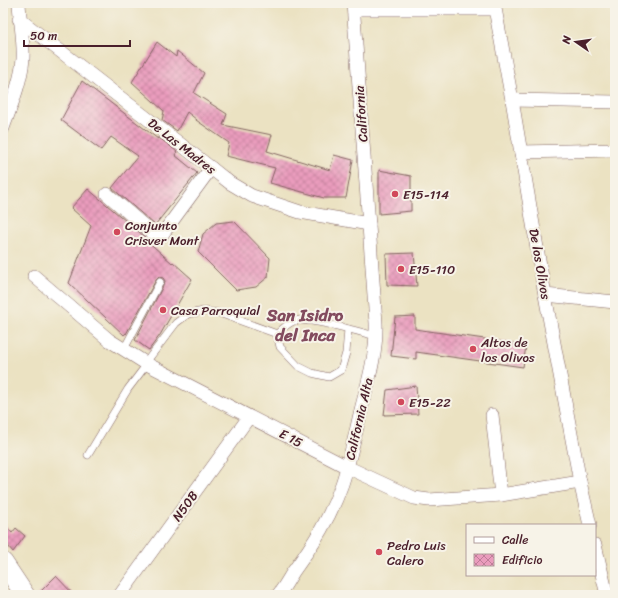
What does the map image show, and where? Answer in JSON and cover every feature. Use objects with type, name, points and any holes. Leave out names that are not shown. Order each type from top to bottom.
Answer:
[{"type":"street","points":[[3,128],[16,92],[23,60],[19,3]]},
{"type":"street","points":[[354,6],[494,6]]},
{"type":"street","name":"California","points":[[354,6],[369,224]]},
{"type":"street","name":"De los Olivos","points":[[494,6],[512,100],[545,295],[580,482],[590,524]]},
{"type":"street","name":"De Las Madres","points":[[20,19],[211,168],[252,196],[300,212],[369,224]]},
{"type":"street","points":[[512,100],[615,102]]},
{"type":"street","points":[[521,152],[615,150]]},
{"type":"street","points":[[106,194],[158,238],[211,168]]},
{"type":"street","name":"California Alta","points":[[278,595],[307,554],[331,512],[347,467],[365,395],[375,351],[376,336],[369,224]]},
{"type":"street","name":"E 15","points":[[34,276],[109,340],[147,364],[347,467],[414,498],[422,500],[501,495],[580,482]]},
{"type":"street","points":[[545,295],[615,302]]},
{"type":"street","points":[[492,415],[501,495]]},
{"type":"street","name":"N50B","points":[[120,595],[249,417]]},
{"type":"street","points":[[596,549],[607,595]]},
{"type":"street","points":[[3,562],[25,595]]},
{"type":"lane","points":[[124,350],[160,282]]},
{"type":"lane","points":[[88,455],[128,389],[147,364],[150,357],[176,324],[188,314],[204,311],[219,313],[277,334]]},
{"type":"lane","points":[[277,334],[284,327],[294,321],[310,321],[376,336]]},
{"type":"lane","points":[[277,334],[280,347],[298,366],[312,373],[329,377],[341,370],[346,353],[348,329]]},
{"type":"building","points":[[157,42],[176,57],[177,51],[204,73],[194,93],[227,114],[223,125],[272,135],[267,151],[330,170],[334,155],[353,160],[346,198],[324,198],[270,183],[275,168],[226,156],[229,143],[187,112],[177,131],[162,120],[164,111],[132,82]]},
{"type":"building","points":[[82,81],[158,139],[158,137],[170,146],[177,152],[175,155],[197,173],[155,225],[112,188],[138,156],[111,137],[101,150],[61,120]]},
{"type":"building","name":"E15-114","points":[[379,170],[411,176],[411,211],[379,214]]},
{"type":"building","points":[[88,189],[192,279],[160,335],[149,350],[135,340],[164,284],[165,281],[163,278],[159,277],[156,280],[126,334],[124,335],[69,283],[91,226],[71,208]]},
{"type":"building","points":[[234,221],[270,258],[268,277],[256,287],[236,290],[198,252],[203,234],[216,223]]},
{"type":"building","name":"E15-110","points":[[414,253],[417,286],[387,285],[386,254]]},
{"type":"building","name":"Altos de los Olivos","points":[[415,316],[415,329],[526,345],[523,367],[416,352],[416,359],[391,356],[395,317]]},
{"type":"building","name":"E15-22","points":[[416,386],[418,414],[384,415],[387,390]]},
{"type":"building","points":[[3,523],[12,533],[16,528],[25,536],[13,552],[3,540]]},
{"type":"building","points":[[56,576],[74,595],[37,595]]},
{"type":"place","name":"E15-114","points":[[395,194]]},
{"type":"place","name":"Conjunto Crisver Mont","points":[[117,232]]},
{"type":"place","name":"E15-110","points":[[401,269]]},
{"type":"place","name":"Casa Parroquial","points":[[163,310]]},
{"type":"place","name":"Altos de los Olivos","points":[[473,349]]},
{"type":"place","name":"E15-22","points":[[401,402]]},
{"type":"place","name":"Pedro Luis Calero","points":[[379,552]]},
{"type":"district","name":"San Isidro del Inca","points":[[305,325]]}]
